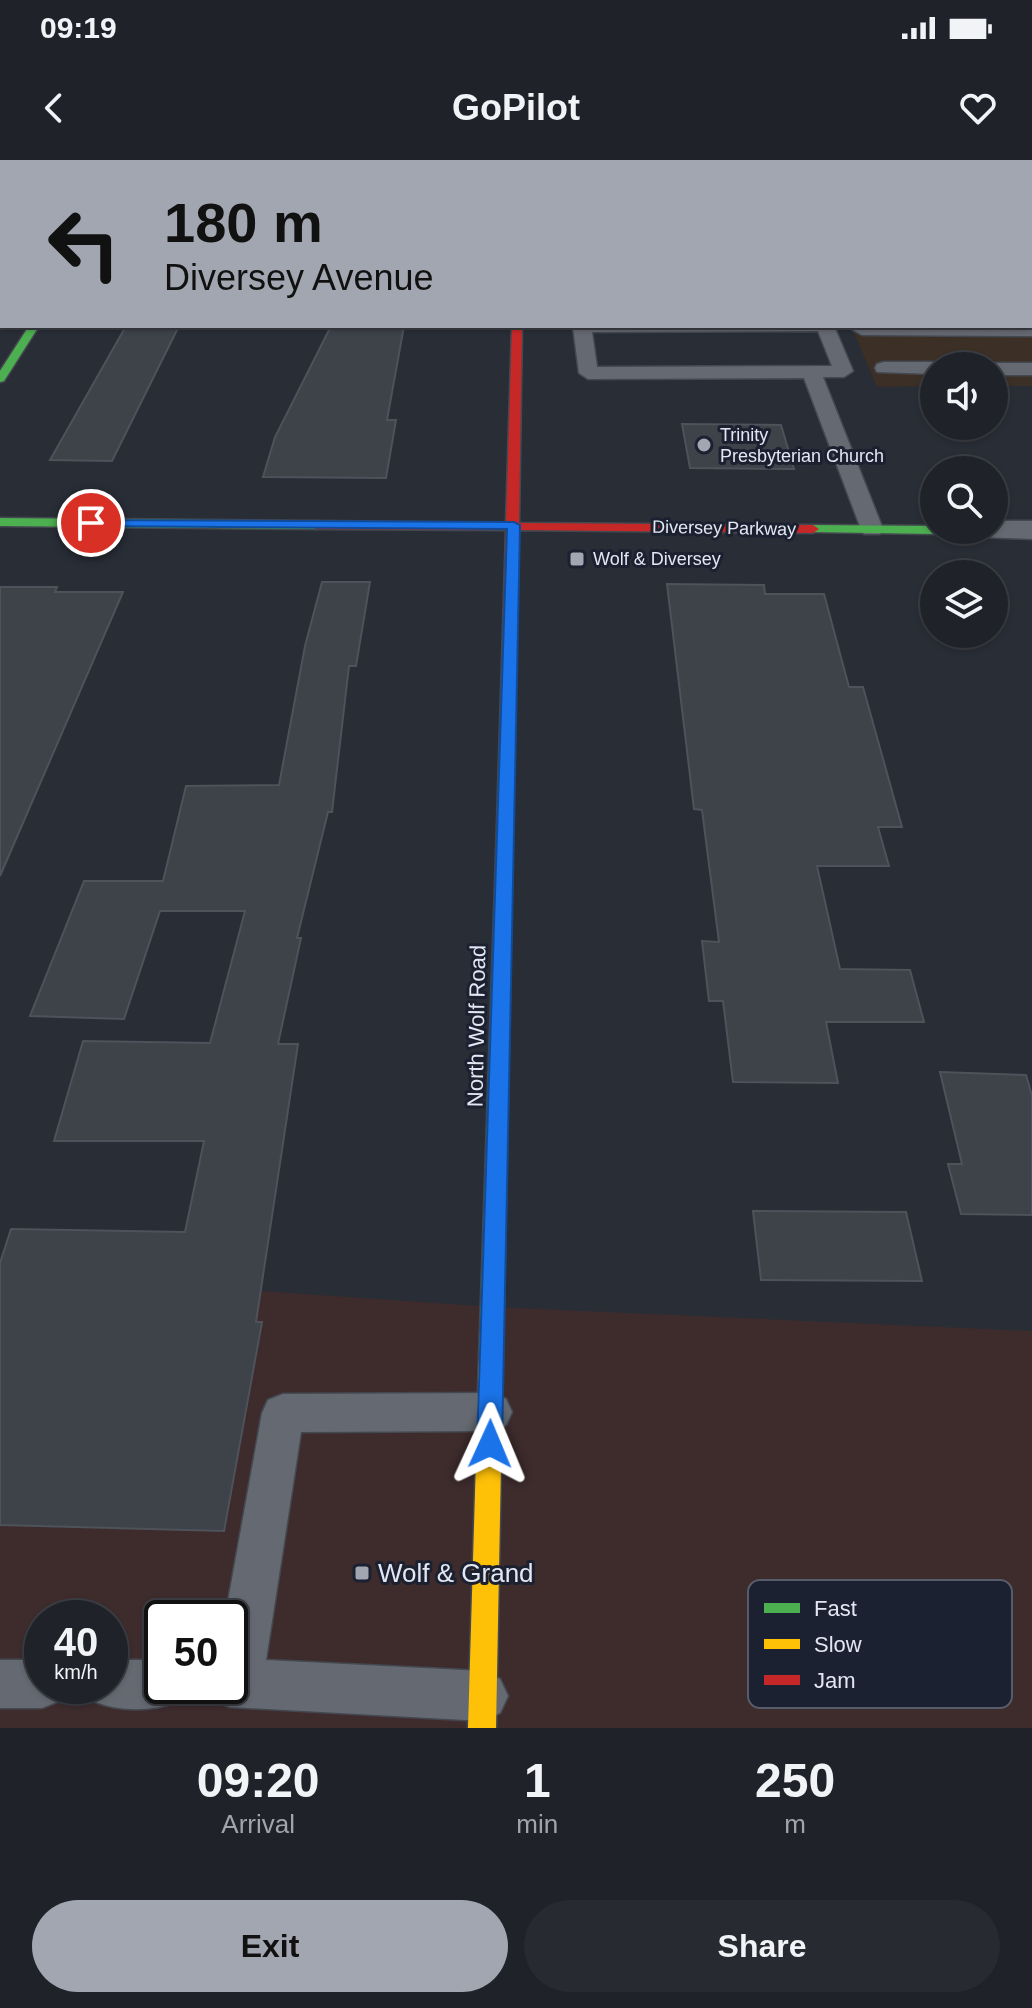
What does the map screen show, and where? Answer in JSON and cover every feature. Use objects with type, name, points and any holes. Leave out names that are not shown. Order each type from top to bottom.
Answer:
[{"type":"main road","points":[[0,379],[33,328]]},
{"type":"main road","name":"North Wolf Road","points":[[483,1712],[517,328]]},
{"type":"main road","name":"Diversey Parkway","points":[[0,522],[920,530]]},
{"type":"street","points":[[1008,530],[1032,530]]},
{"type":"lane","points":[[581,328],[588,373],[844,371],[825,328]]},
{"type":"lane","points":[[862,330],[1031,329]]},
{"type":"lane","points":[[884,368],[920,368]]},
{"type":"lane","points":[[1008,369],[1032,369]]},
{"type":"lane","points":[[811,372],[872,529]]},
{"type":"lane","points":[[248,1606],[283,1413],[491,1412]]},
{"type":"lane","points":[[0,1684],[24,1684]]},
{"type":"lane","points":[[248,1685],[483,1712]]},
{"type":"shaded area","points":[[852,328],[1032,328],[1032,386],[1008,386],[1008,352],[920,352],[920,386],[877,387]]},
{"type":"shaded area","points":[[0,1273],[493,1307],[1032,1331],[1032,1728],[0,1728]]},
{"type":"building","points":[[125,328],[178,328],[112,461],[50,460]]},
{"type":"building","points":[[330,328],[404,328],[387,420],[396,420],[386,478],[263,477],[275,437]]},
{"type":"building","points":[[682,424],[781,425],[794,469],[690,468]]},
{"type":"building","points":[[322,582],[370,582],[356,666],[349,666],[332,812],[328,812],[297,938],[301,938],[278,1044],[298,1044],[256,1322],[262,1322],[224,1531],[0,1525],[0,1263],[11,1229],[185,1232],[204,1141],[54,1141],[83,1041],[210,1043],[245,911],[160,911],[124,1019],[30,1016],[84,881],[163,881],[186,786],[279,785],[305,646]]},
{"type":"building","points":[[667,584],[764,585],[765,594],[824,594],[849,687],[863,687],[902,827],[878,827],[889,866],[817,866],[840,969],[910,970],[924,1022],[826,1022],[838,1083],[733,1082],[723,1001],[709,1001],[702,941],[719,942],[702,810],[694,809]]},
{"type":"building","points":[[0,587],[57,587],[55,592],[123,592],[0,876]]},
{"type":"building","points":[[940,1072],[1026,1075],[1032,1096],[1032,1215],[961,1214],[948,1164],[962,1164]]},
{"type":"building","points":[[753,1211],[906,1212],[922,1281],[761,1280]]},
{"type":"traffic: fast","points":[[0,379],[33,328]]},
{"type":"traffic: fast","points":[[0,522],[316,525]]},
{"type":"traffic: fast","points":[[813,529],[920,530]]},
{"type":"traffic: fast","points":[[491,1359],[505,825]]},
{"type":"traffic: slow","points":[[482,1728],[491,1359]]},
{"type":"traffic: jam","points":[[505,825],[517,328]]},
{"type":"traffic: jam","points":[[316,525],[813,529]]},
{"type":"place","name":"Trinity Presbyterian Church","points":[[704,445]]},
{"type":"place","name":"Wolf & Diversey","points":[[577,559]]},
{"type":"place","name":"Wolf & Grand","points":[[362,1573]]},
{"type":"route","points":[[91,523],[514,525],[490,1444]]}]
